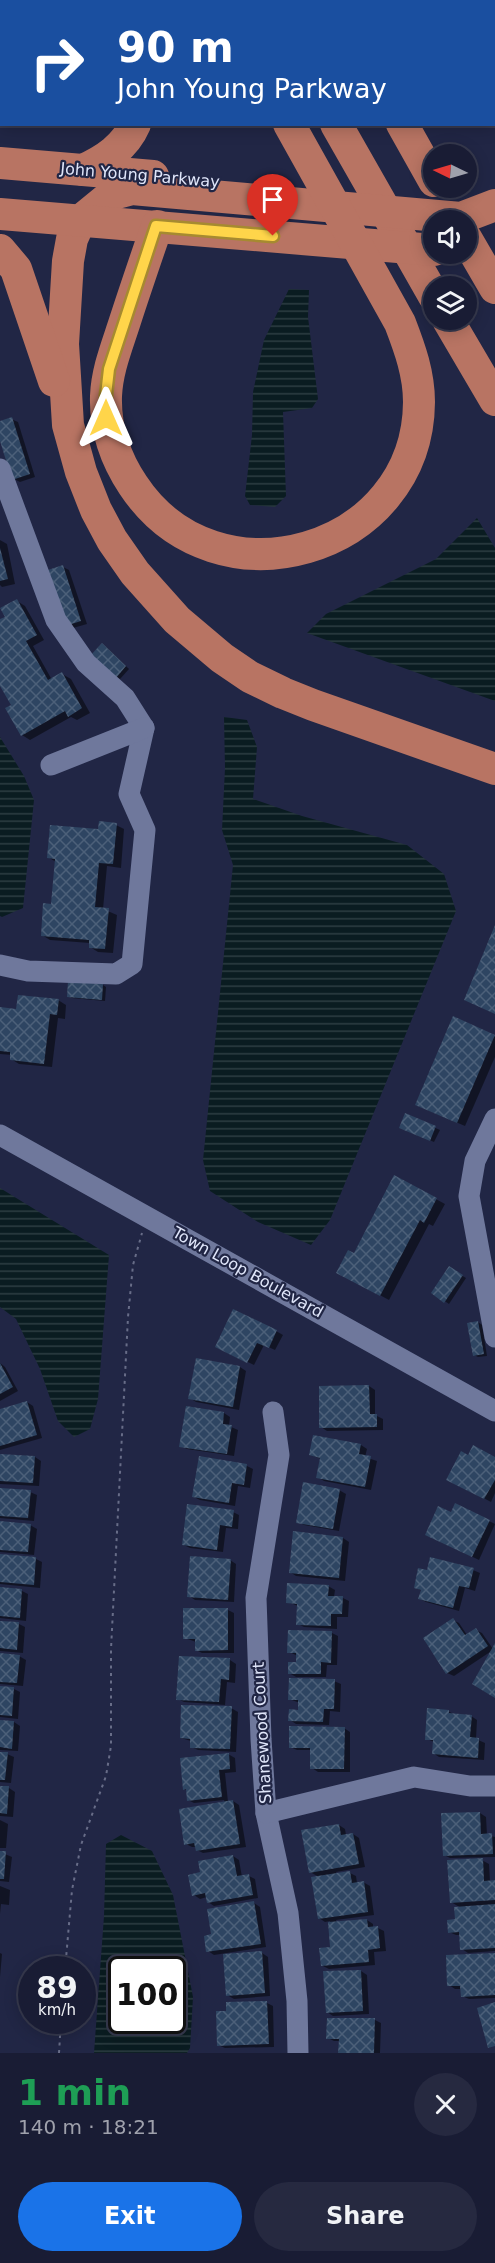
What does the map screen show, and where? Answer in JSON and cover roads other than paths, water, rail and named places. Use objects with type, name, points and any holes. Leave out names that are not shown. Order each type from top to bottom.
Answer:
[{"type":"highway","points":[[83,170],[100,162],[127,141],[134,126]]},
{"type":"highway","points":[[156,226],[109,369],[106,418],[111,441],[125,474],[141,497],[161,518],[183,534],[222,550],[267,555],[294,552],[319,544],[345,531],[373,510],[392,487],[407,460],[415,433],[419,403],[417,384],[410,349],[403,332],[306,159],[290,126]]},
{"type":"highway","points":[[337,126],[423,278]]},
{"type":"highway","points":[[403,126],[423,163]]},
{"type":"highway","name":"John Young Parkway","points":[[0,163],[495,205]]},
{"type":"highway","points":[[68,425],[63,344],[68,261],[72,239],[80,221],[113,194],[132,189],[461,218],[495,205]]},
{"type":"highway","points":[[0,214],[423,249]]},
{"type":"highway","points":[[250,234],[301,224],[423,234]]},
{"type":"highway","points":[[477,239],[495,240]]},
{"type":"highway","points":[[0,250],[16,269],[68,425],[81,472],[96,510],[112,540],[155,598],[222,658],[250,677],[284,693],[495,769]]},
{"type":"highway","points":[[477,254],[495,255]]},
{"type":"highway","points":[[477,257],[495,287]]},
{"type":"highway","points":[[454,330],[495,400]]},
{"type":"street","points":[[0,31],[0,36]]},
{"type":"street","points":[[0,469],[56,620],[86,663],[125,698],[144,729],[129,794],[145,830],[132,964],[116,974],[28,971],[0,965]]},
{"type":"street","points":[[51,765],[144,729]]},
{"type":"street","points":[[495,1119],[475,1161],[469,1196],[495,1337]]},
{"type":"street","name":"Town Loop Boulevard","points":[[0,1135],[495,1411]]},
{"type":"street","name":"Shanewood Court","points":[[273,1412],[279,1455],[256,1598],[266,1813],[288,1913],[297,2001],[298,2053]]},
{"type":"street","points":[[266,1813],[414,1777],[470,1786],[495,1786]]}]
